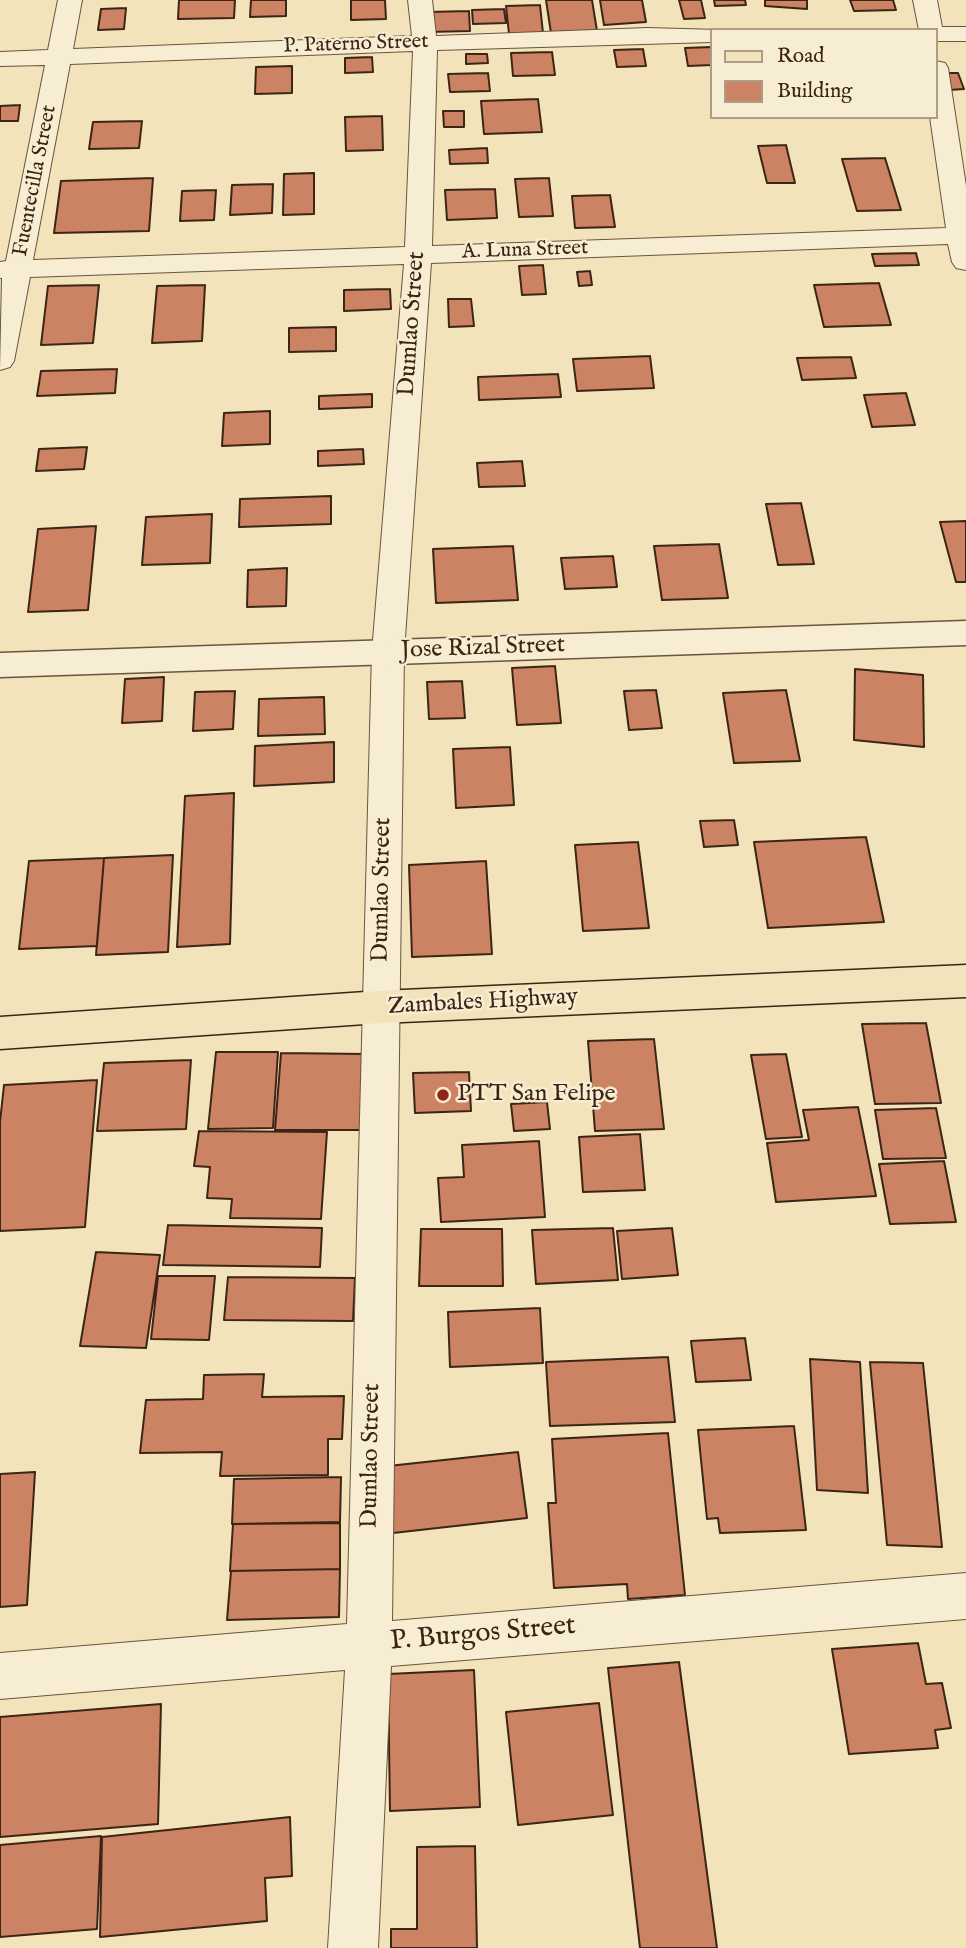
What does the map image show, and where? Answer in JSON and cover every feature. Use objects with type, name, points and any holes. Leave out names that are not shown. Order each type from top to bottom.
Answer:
[{"type":"main road","name":"Zambales Highway","points":[[0,1033],[380,1007],[966,982]]},
{"type":"street","name":"Fuentecilla Street","points":[[0,361],[10,270],[70,0]]},
{"type":"street","name":"Dumlao Street","points":[[353,1948],[369,1644],[388,652],[418,255],[425,43],[420,0]]},
{"type":"street","points":[[925,0],[931,28]]},
{"type":"street","points":[[938,34],[966,34]]},
{"type":"street","name":"P. Paterno Street","points":[[0,59],[710,35]]},
{"type":"street","points":[[938,80],[966,262]]},
{"type":"street","name":"A. Luna Street","points":[[10,270],[963,235]]},
{"type":"street","name":"Jose Rizal Street","points":[[0,665],[966,633]]},
{"type":"street","name":"P. Burgos Street","points":[[0,1676],[966,1596]]},
{"type":"building","points":[[179,0],[235,0],[234,18],[178,19]]},
{"type":"building","points":[[251,0],[286,0],[286,16],[250,17]]},
{"type":"building","points":[[351,0],[385,0],[386,19],[351,20]]},
{"type":"building","points":[[546,0],[592,0],[597,31],[551,33]]},
{"type":"building","points":[[600,0],[642,0],[646,22],[604,25]]},
{"type":"building","points":[[679,0],[701,0],[705,18],[684,19]]},
{"type":"building","points":[[714,0],[745,0],[746,5],[715,6]]},
{"type":"building","points":[[765,0],[807,0],[807,9],[765,6]]},
{"type":"building","points":[[850,0],[893,0],[896,10],[854,11]]},
{"type":"building","points":[[540,5],[543,33],[509,34],[506,6]]},
{"type":"building","points":[[126,8],[124,29],[98,30],[101,9]]},
{"type":"building","points":[[504,9],[506,23],[473,24],[472,10]]},
{"type":"building","points":[[469,11],[470,31],[428,32],[427,12]]},
{"type":"building","points":[[710,47],[710,65],[688,66],[685,48]]},
{"type":"building","points":[[643,49],[646,66],[617,67],[614,50]]},
{"type":"building","points":[[552,52],[555,75],[513,76],[511,53]]},
{"type":"building","points":[[466,54],[487,54],[488,63],[466,64]]},
{"type":"building","points":[[372,57],[373,72],[345,73],[345,58]]},
{"type":"building","points":[[292,66],[292,93],[255,94],[256,67]]},
{"type":"building","points":[[488,73],[490,91],[450,92],[448,74]]},
{"type":"building","points":[[943,73],[958,73],[964,89],[949,90]]},
{"type":"building","points":[[538,99],[542,132],[484,134],[481,101]]},
{"type":"building","points":[[20,105],[18,121],[0,121],[0,106]]},
{"type":"building","points":[[443,111],[464,111],[464,127],[444,127]]},
{"type":"building","points":[[382,116],[383,150],[346,151],[345,117]]},
{"type":"building","points":[[142,121],[139,148],[89,149],[93,122]]},
{"type":"building","points":[[786,145],[795,183],[767,183],[758,146]]},
{"type":"building","points":[[487,148],[488,163],[450,164],[449,150]]},
{"type":"building","points":[[885,158],[901,210],[857,211],[842,159]]},
{"type":"building","points":[[314,173],[314,214],[283,215],[284,174]]},
{"type":"building","points":[[153,178],[149,231],[54,233],[61,181]]},
{"type":"building","points":[[549,178],[553,216],[519,217],[515,179]]},
{"type":"building","points":[[273,184],[272,213],[230,215],[232,185]]},
{"type":"building","points":[[495,189],[497,218],[447,220],[445,190]]},
{"type":"building","points":[[216,190],[214,220],[180,221],[182,191]]},
{"type":"building","points":[[610,195],[615,227],[575,228],[572,196]]},
{"type":"building","points":[[916,253],[919,265],[875,266],[872,254]]},
{"type":"building","points":[[543,265],[546,294],[522,295],[519,266]]},
{"type":"building","points":[[590,271],[592,285],[579,286],[577,272]]},
{"type":"building","points":[[879,283],[891,325],[824,327],[814,285]]},
{"type":"building","points":[[99,285],[93,343],[41,345],[48,286]]},
{"type":"building","points":[[205,285],[202,341],[152,343],[157,286]]},
{"type":"building","points":[[390,289],[391,309],[344,311],[344,290]]},
{"type":"building","points":[[448,299],[471,299],[474,326],[449,327]]},
{"type":"building","points":[[336,327],[336,351],[289,352],[289,328]]},
{"type":"building","points":[[650,356],[654,388],[577,391],[573,359]]},
{"type":"building","points":[[851,357],[856,378],[802,380],[797,358]]},
{"type":"building","points":[[117,369],[115,393],[37,396],[41,371]]},
{"type":"building","points":[[558,374],[561,397],[479,400],[478,377]]},
{"type":"building","points":[[906,393],[915,425],[872,427],[864,395]]},
{"type":"building","points":[[372,394],[372,407],[319,409],[319,396]]},
{"type":"building","points":[[270,411],[270,444],[222,446],[224,413]]},
{"type":"building","points":[[87,447],[84,469],[36,471],[39,449]]},
{"type":"building","points":[[363,449],[364,464],[318,466],[318,451]]},
{"type":"building","points":[[522,461],[525,486],[479,487],[477,463]]},
{"type":"building","points":[[331,496],[331,524],[239,527],[240,499]]},
{"type":"building","points":[[801,503],[814,564],[778,565],[766,504]]},
{"type":"building","points":[[212,514],[210,563],[142,565],[146,517]]},
{"type":"building","points":[[966,521],[966,582],[956,582],[940,522]]},
{"type":"building","points":[[96,526],[88,610],[28,612],[38,529]]},
{"type":"building","points":[[719,544],[728,598],[662,600],[654,546]]},
{"type":"building","points":[[513,546],[518,600],[436,603],[433,549]]},
{"type":"building","points":[[613,556],[617,587],[565,589],[561,558]]},
{"type":"building","points":[[287,568],[286,606],[247,607],[248,570]]},
{"type":"building","points":[[555,666],[561,723],[517,725],[512,668]]},
{"type":"building","points":[[855,669],[923,675],[924,747],[854,740]]},
{"type":"building","points":[[164,677],[162,721],[122,723],[125,679]]},
{"type":"building","points":[[462,681],[465,718],[429,719],[427,682]]},
{"type":"building","points":[[656,690],[662,728],[629,730],[624,691]]},
{"type":"building","points":[[786,690],[800,761],[734,763],[723,693]]},
{"type":"building","points":[[235,691],[233,729],[193,731],[195,692]]},
{"type":"building","points":[[324,697],[325,734],[258,736],[259,699]]},
{"type":"building","points":[[334,742],[334,782],[254,786],[255,746]]},
{"type":"building","points":[[510,747],[514,805],[456,808],[453,749]]},
{"type":"building","points":[[234,793],[230,944],[177,947],[185,796]]},
{"type":"building","points":[[734,820],[738,845],[704,847],[700,821]]},
{"type":"building","points":[[866,837],[884,922],[768,928],[754,842]]},
{"type":"building","points":[[638,842],[649,928],[583,931],[575,845]]},
{"type":"building","points":[[173,855],[168,952],[96,955],[104,858]]},
{"type":"building","points":[[104,858],[97,946],[19,949],[29,861]]},
{"type":"building","points":[[486,861],[492,954],[412,957],[409,865]]},
{"type":"building","points":[[926,1023],[941,1103],[875,1104],[862,1024]]},
{"type":"building","points":[[654,1039],[664,1129],[595,1131],[588,1041]]},
{"type":"building","points":[[216,1052],[278,1052],[273,1128],[208,1129]]},
{"type":"building","points":[[281,1053],[366,1054],[362,1130],[275,1130]]},
{"type":"building","points":[[786,1054],[802,1137],[766,1139],[751,1055]]},
{"type":"building","points":[[191,1060],[186,1129],[97,1131],[104,1063]]},
{"type":"building","points":[[469,1072],[471,1111],[415,1113],[413,1073]]},
{"type":"building","points":[[97,1080],[85,1227],[0,1231],[0,1122],[4,1085]]},
{"type":"building","points":[[547,1102],[550,1129],[514,1131],[511,1104]]},
{"type":"building","points":[[858,1107],[876,1196],[776,1202],[767,1143],[809,1140],[803,1110]]},
{"type":"building","points":[[936,1108],[946,1158],[883,1159],[875,1110]]},
{"type":"building","points":[[199,1131],[327,1132],[321,1219],[230,1218],[232,1199],[207,1198],[210,1167],[194,1166]]},
{"type":"building","points":[[640,1134],[645,1190],[583,1192],[579,1137]]},
{"type":"building","points":[[539,1141],[545,1217],[441,1222],[438,1178],[464,1177],[462,1145]]},
{"type":"building","points":[[944,1161],[956,1222],[890,1224],[879,1164]]},
{"type":"building","points":[[168,1225],[322,1228],[320,1267],[163,1265]]},
{"type":"building","points":[[613,1228],[618,1280],[536,1284],[532,1230]]},
{"type":"building","points":[[672,1228],[678,1275],[622,1279],[617,1231]]},
{"type":"building","points":[[421,1229],[502,1229],[503,1286],[419,1286]]},
{"type":"building","points":[[96,1252],[160,1255],[146,1348],[80,1346]]},
{"type":"building","points":[[158,1276],[215,1276],[209,1340],[151,1339]]},
{"type":"building","points":[[228,1277],[355,1278],[353,1321],[224,1320]]},
{"type":"building","points":[[540,1308],[543,1363],[450,1367],[448,1312]]},
{"type":"building","points":[[745,1338],[751,1380],[696,1382],[691,1341]]},
{"type":"building","points":[[668,1357],[675,1422],[550,1426],[546,1362]]},
{"type":"building","points":[[810,1359],[860,1362],[868,1493],[817,1490]]},
{"type":"building","points":[[870,1362],[923,1363],[942,1547],[887,1545]]},
{"type":"building","points":[[264,1374],[262,1397],[344,1396],[342,1439],[328,1439],[328,1475],[220,1476],[222,1452],[140,1453],[146,1400],[203,1399],[204,1375]]},
{"type":"building","points":[[794,1426],[806,1530],[720,1533],[718,1518],[707,1519],[698,1430]]},
{"type":"building","points":[[668,1433],[685,1595],[628,1599],[627,1584],[554,1588],[548,1503],[556,1503],[552,1439]]},
{"type":"building","points":[[518,1452],[527,1518],[384,1534],[379,1467]]},
{"type":"building","points":[[35,1472],[27,1605],[0,1607],[0,1474]]},
{"type":"building","points":[[341,1477],[340,1522],[232,1524],[234,1479]]},
{"type":"building","points":[[340,1523],[340,1569],[230,1571],[233,1524]]},
{"type":"building","points":[[340,1569],[339,1617],[227,1620],[231,1571]]},
{"type":"building","points":[[918,1643],[926,1684],[942,1683],[951,1728],[935,1730],[938,1748],[849,1754],[832,1649]]},
{"type":"building","points":[[679,1662],[717,1948],[640,1948],[608,1668]]},
{"type":"building","points":[[474,1670],[480,1807],[390,1811],[388,1674]]},
{"type":"building","points":[[599,1703],[613,1815],[518,1825],[506,1712]]},
{"type":"building","points":[[161,1704],[158,1824],[0,1837],[0,1717]]},
{"type":"building","points":[[290,1817],[292,1876],[265,1878],[267,1921],[100,1937],[102,1837]]},
{"type":"building","points":[[101,1836],[97,1929],[0,1937],[0,1845]]},
{"type":"building","points":[[475,1846],[477,1948],[391,1948],[391,1929],[417,1929],[417,1847]]},
{"type":"place","name":"PTT San Felipe","points":[[443,1095]]}]
